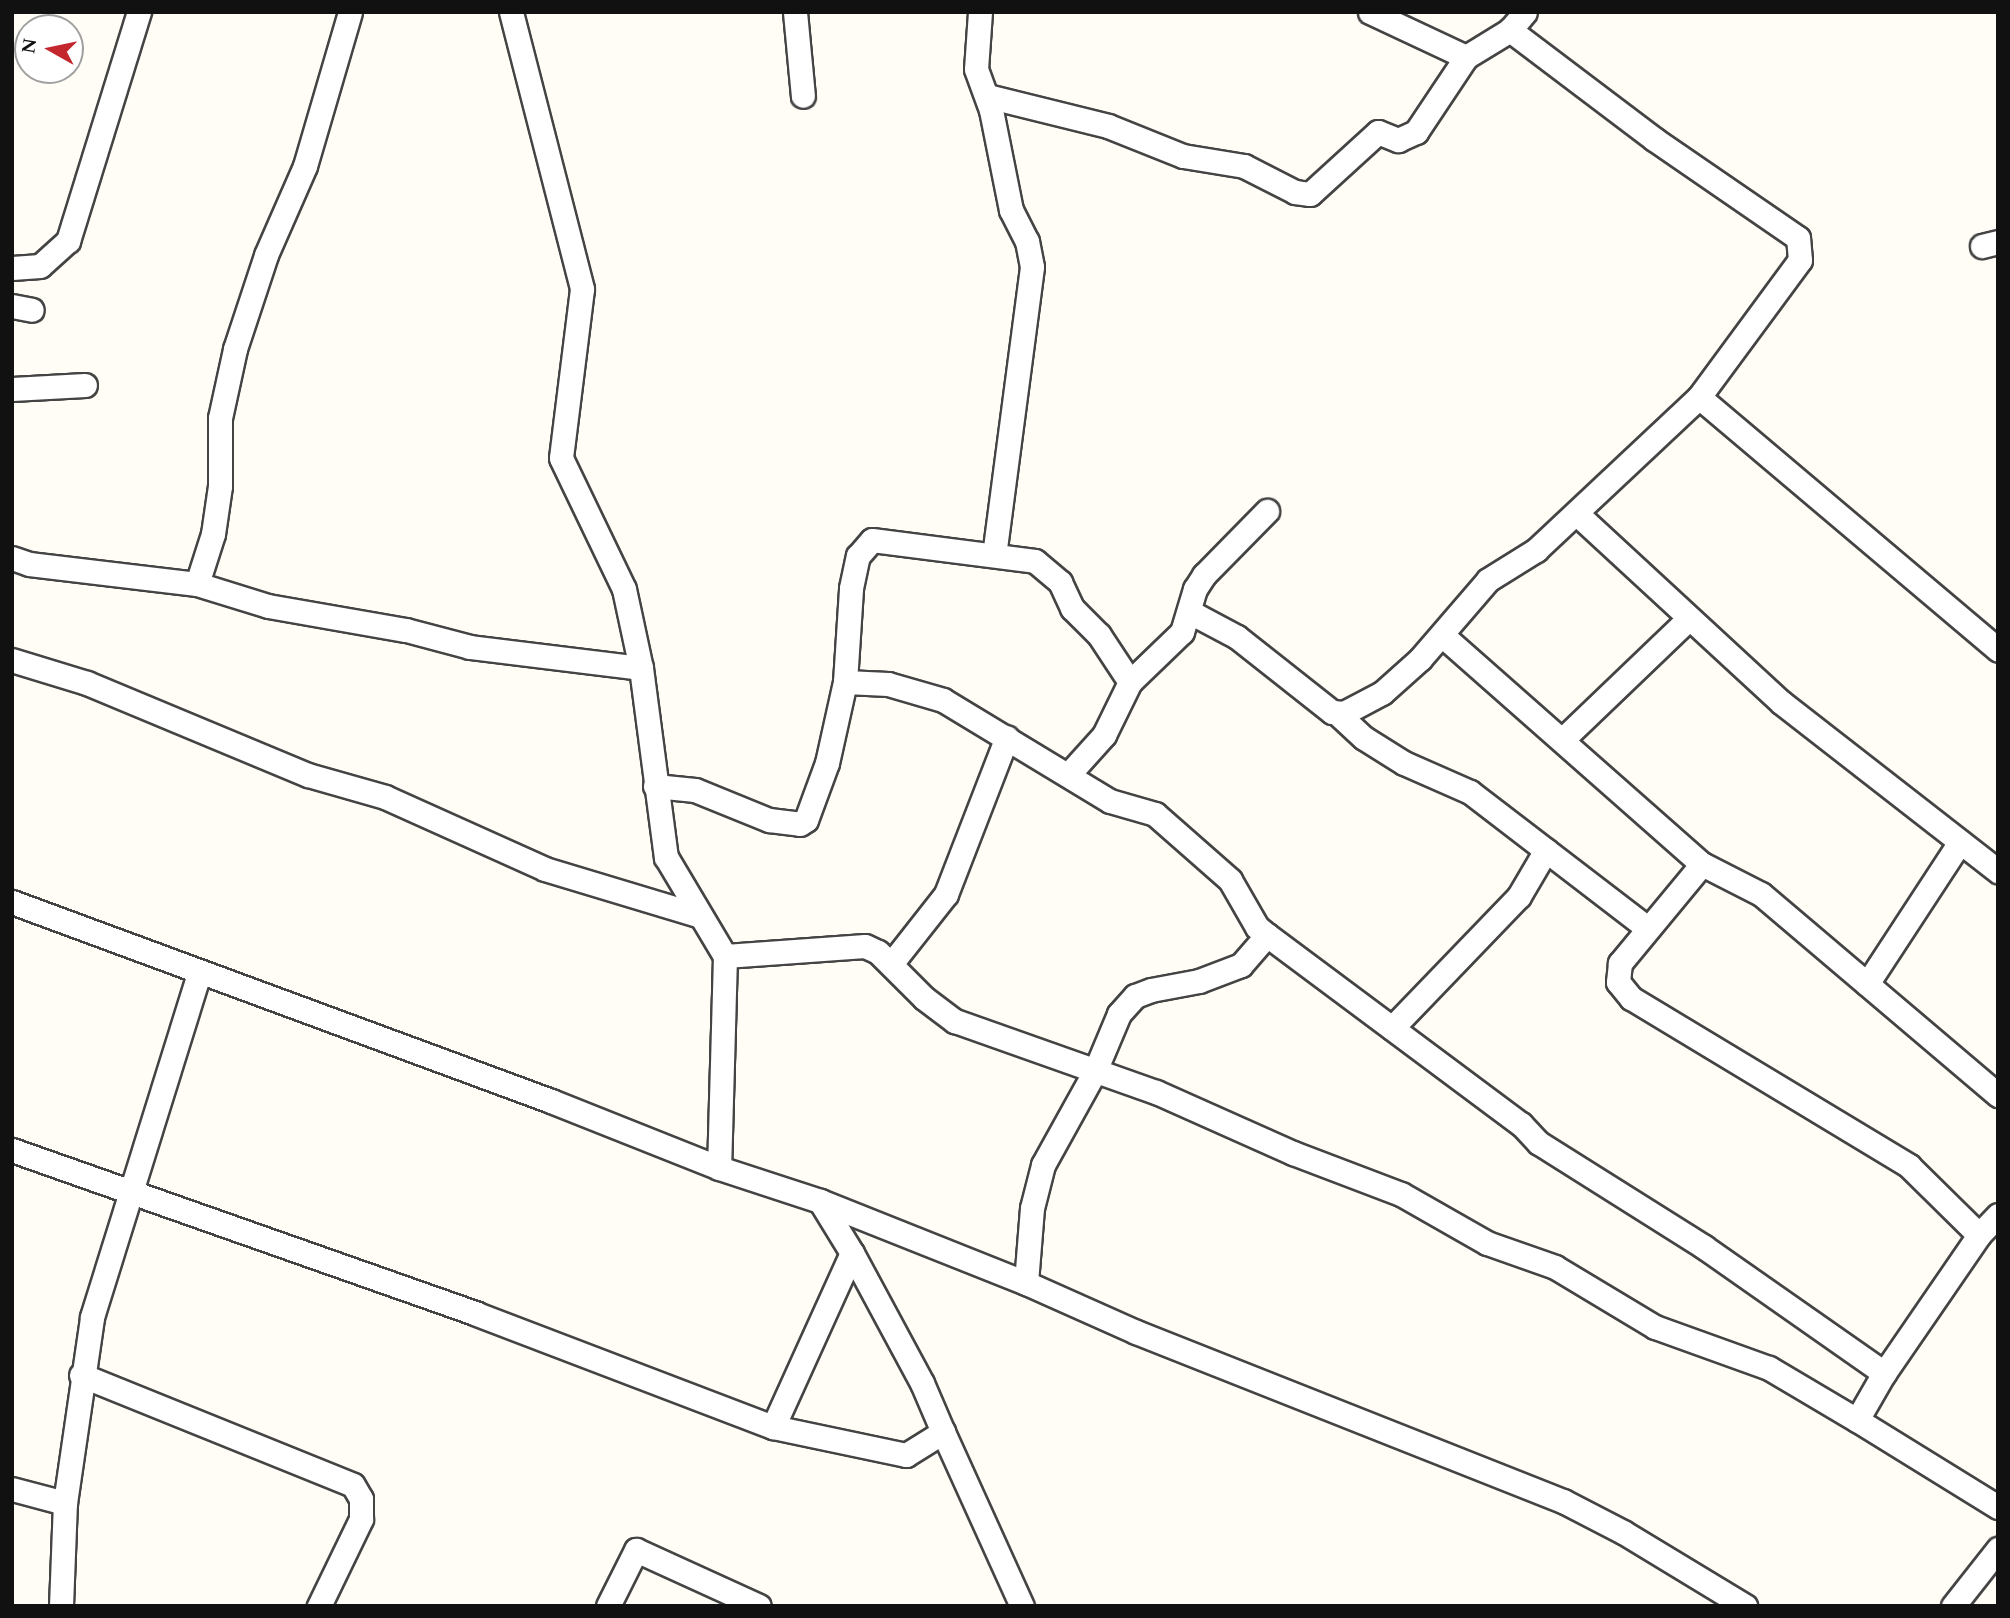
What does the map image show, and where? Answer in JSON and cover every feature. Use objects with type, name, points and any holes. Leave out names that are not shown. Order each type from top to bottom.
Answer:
[{"type":"street","points":[[12,268],[40,266],[68,241],[139,12]]},
{"type":"street","points":[[197,584],[213,534],[220,486],[219,418],[235,349],[266,255],[305,166],[350,12]]},
{"type":"street","points":[[510,12],[582,289],[562,458],[619,572],[641,668],[666,858],[697,915],[725,956],[719,1168]]},
{"type":"street","points":[[794,12],[803,96]]},
{"type":"street","points":[[979,12],[974,59],[987,96],[1011,210],[1027,241],[1032,267],[995,555]]},
{"type":"street","points":[[1370,12],[1466,57]]},
{"type":"street","points":[[987,96],[1108,126],[1183,156],[1244,166],[1310,194],[1378,132],[1398,140],[1416,132],[1466,57],[1517,21],[1654,139],[1798,238],[1801,260],[1699,397],[1521,561],[1488,580],[1442,635],[1393,685],[1338,714]]},
{"type":"street","points":[[12,390],[85,385]]},
{"type":"street","points":[[1699,397],[1998,650]]},
{"type":"street","points":[[1068,775],[1104,735],[1130,682],[1182,632],[1195,589],[1204,575],[1267,511]]},
{"type":"street","points":[[1576,513],[1782,704],[1998,871]]},
{"type":"street","points":[[655,786],[695,790],[769,820],[800,824],[813,808],[827,763],[845,682],[851,588],[858,556],[866,545],[888,539],[1035,561],[1049,569],[1072,608],[1099,635],[1130,682]]},
{"type":"street","points":[[12,558],[29,564],[197,584],[268,606],[406,630],[470,647],[641,668]]},
{"type":"street","points":[[1190,612],[1237,637],[1338,714],[1364,738],[1405,763],[1439,774],[1470,792],[1646,927]]},
{"type":"street","points":[[1562,740],[1689,618]]},
{"type":"street","points":[[1442,635],[1702,864],[1761,894],[1998,1094]]},
{"type":"street","points":[[12,660],[87,682],[308,775],[385,797],[545,869],[697,915]]},
{"type":"street","points":[[845,682],[923,692],[1007,737],[1110,801],[1155,814],[1230,880],[1257,927],[1267,935],[1521,1124],[1539,1143],[1704,1247],[1884,1373]]},
{"type":"street","points":[[891,964],[946,894],[1007,737]]},
{"type":"street","points":[[1867,984],[1960,842]]},
{"type":"street","points":[[1392,1028],[1519,896],[1546,850]]},
{"type":"street","points":[[1702,864],[1646,927],[1620,963],[1618,982],[1631,998],[1909,1166],[1979,1235]]},
{"type":"street","points":[[12,902],[199,974],[551,1101],[719,1168],[821,1201],[1026,1283],[1136,1332],[1563,1501],[1623,1532],[1714,1599],[1745,1606]]},
{"type":"street","points":[[1026,1283],[1032,1208],[1043,1166],[1095,1071],[1111,1027],[1136,996],[1199,981],[1241,965],[1267,935]]},
{"type":"street","points":[[725,956],[846,944],[878,952],[924,999],[956,1021],[1095,1071],[1401,1194],[1487,1243],[1555,1267],[1655,1327],[1769,1368],[1998,1507]]},
{"type":"street","points":[[61,1606],[65,1503],[81,1375],[92,1317],[199,974]]},
{"type":"street","points":[[12,1150],[477,1314],[774,1427],[906,1455],[943,1432]]},
{"type":"street","points":[[821,1201],[852,1252],[922,1383],[1022,1606]]},
{"type":"street","points":[[1857,1420],[1884,1373],[1979,1235],[1998,1215]]},
{"type":"street","points":[[774,1427],[852,1252]]},
{"type":"street","points":[[81,1375],[353,1485],[362,1499],[360,1518],[320,1606]]},
{"type":"street","points":[[12,1489],[65,1503]]},
{"type":"street","points":[[1953,1606],[1998,1549]]},
{"type":"street","points":[[608,1606],[636,1550],[759,1606]]}]
